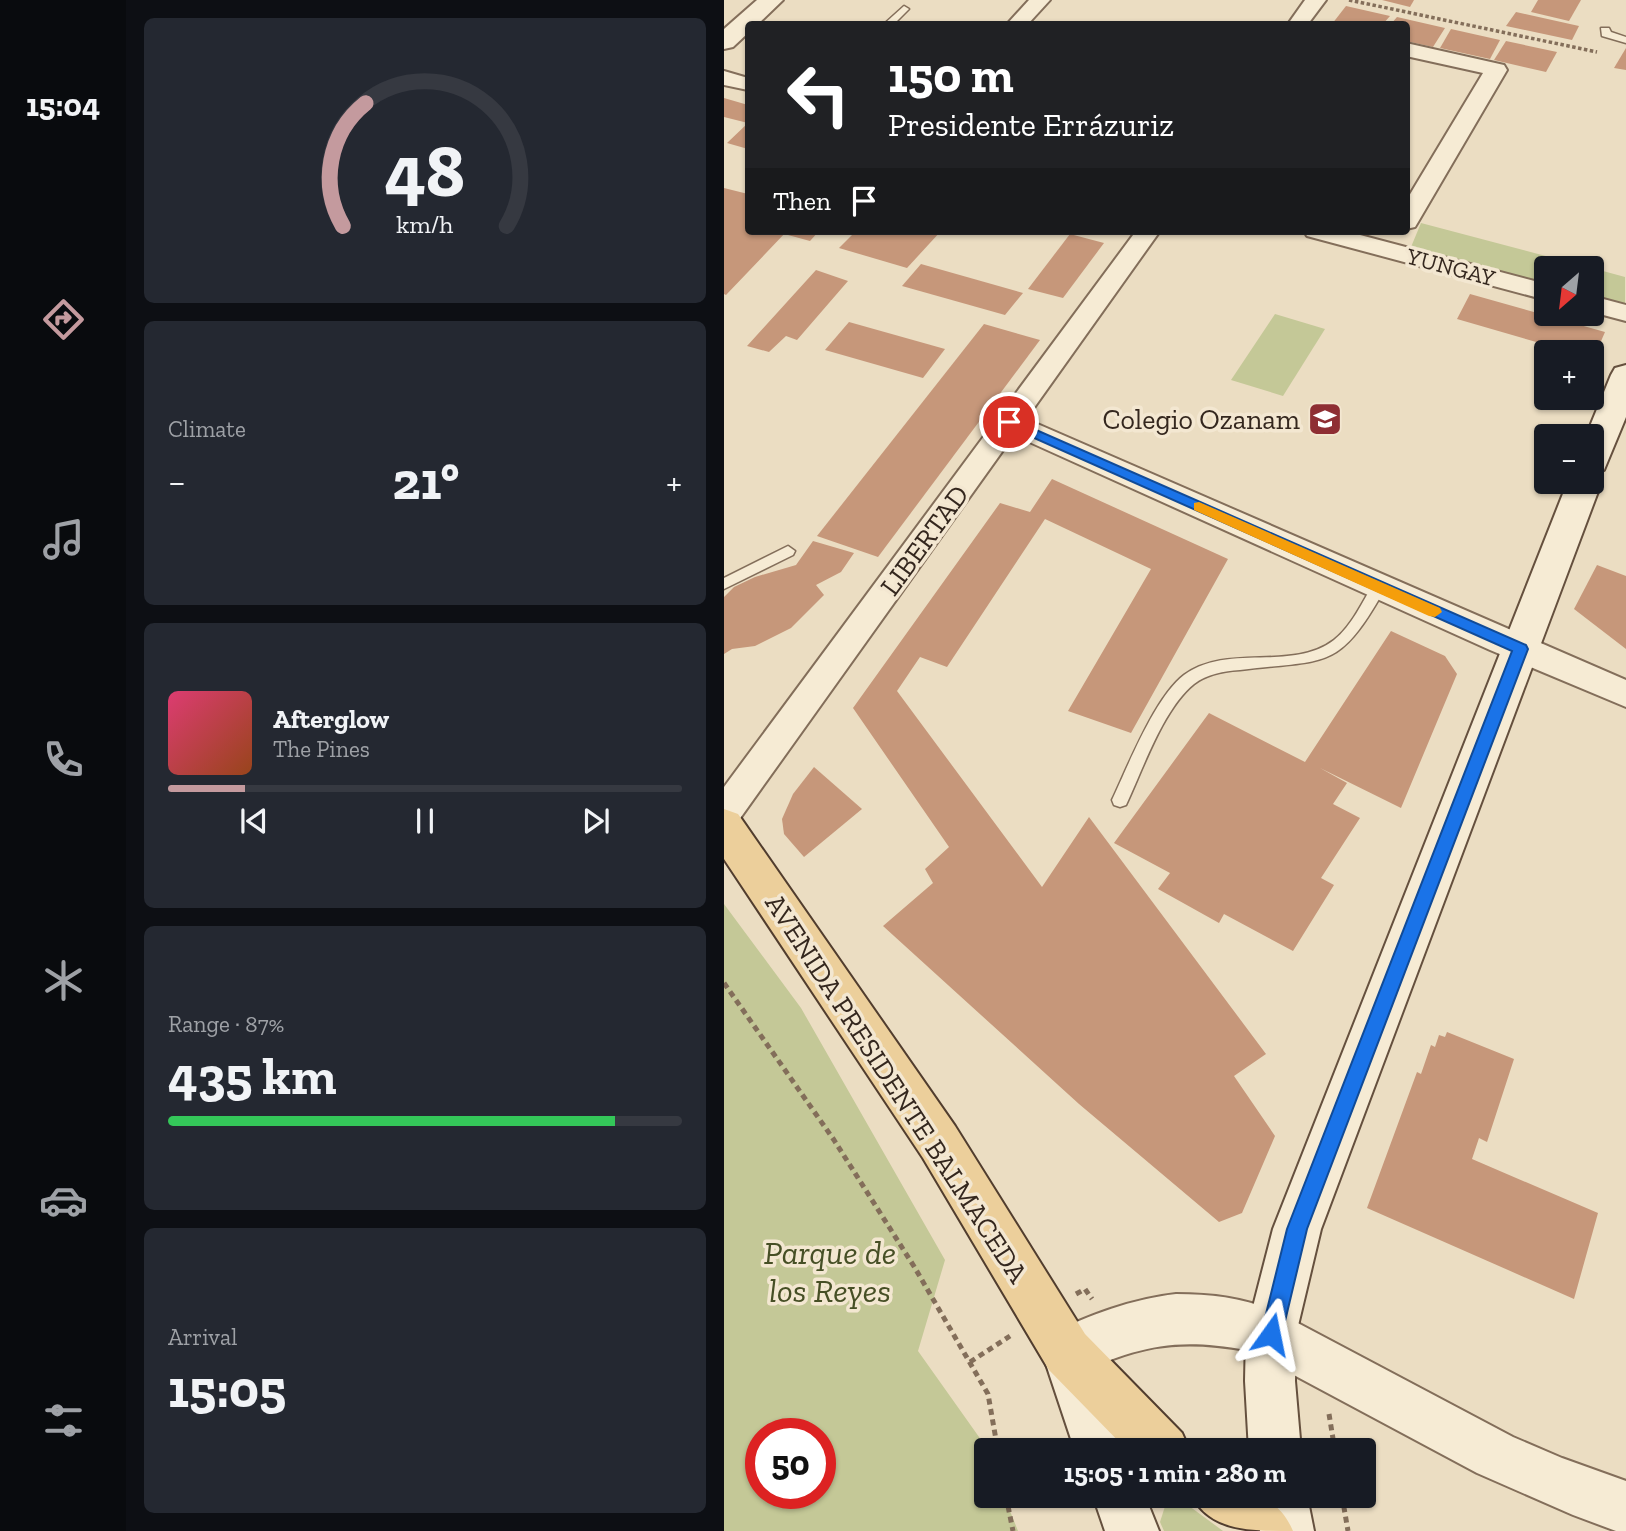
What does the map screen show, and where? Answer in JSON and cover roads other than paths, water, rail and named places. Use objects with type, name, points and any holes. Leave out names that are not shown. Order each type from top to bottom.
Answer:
[{"type":"main road","points":[[748,21],[771,0]]},
{"type":"main road","points":[[724,42],[745,23]]},
{"type":"main road","points":[[1604,430],[1625,375]]},
{"type":"main road","points":[[1274,1438],[1270,1381],[1271,1334],[1297,1229],[1580,494]]},
{"type":"main road","name":"AVENIDA PRESIDENTE BALMACEDA","points":[[724,826],[939,1142],[1067,1352],[1151,1438]]},
{"type":"main road","points":[[1097,1438],[1067,1352],[1096,1337],[1128,1326],[1178,1317],[1249,1326],[1271,1334],[1321,1364],[1527,1470],[1625,1508]]},
{"type":"main road","points":[[1123,1508],[1132,1531]]},
{"type":"main road","points":[[1234,1508],[1266,1531]]},
{"type":"main road","points":[[1282,1508],[1287,1531]]},
{"type":"street","points":[[1019,21],[1040,0]]},
{"type":"street","points":[[1300,21],[1316,0]]},
{"type":"street","points":[[1410,50],[1496,70],[1410,215]]},
{"type":"street","points":[[724,78],[745,83]]},
{"type":"street","name":"LIBERTAD","points":[[724,814],[1145,235]]},
{"type":"street","name":"YUNGAY","points":[[1348,235],[1395,241],[1534,288]]},
{"type":"street","points":[[1604,307],[1625,313]]},
{"type":"street","points":[[1009,422],[1625,694]]},
{"type":"lane","points":[[892,21],[904,9]]},
{"type":"lane","points":[[1605,30],[1606,34],[1620,39]]},
{"type":"lane","points":[[724,584],[788,551]]},
{"type":"lane","points":[[1120,800],[1171,702],[1189,680],[1217,667],[1307,658],[1333,649],[1345,639],[1379,587]]},
{"type":"place","name":"Colegio Ozanam","points":[[1325,419]]},
{"type":"park label","name":"Parque de los Reyes","points":[[830,1271]]}]
